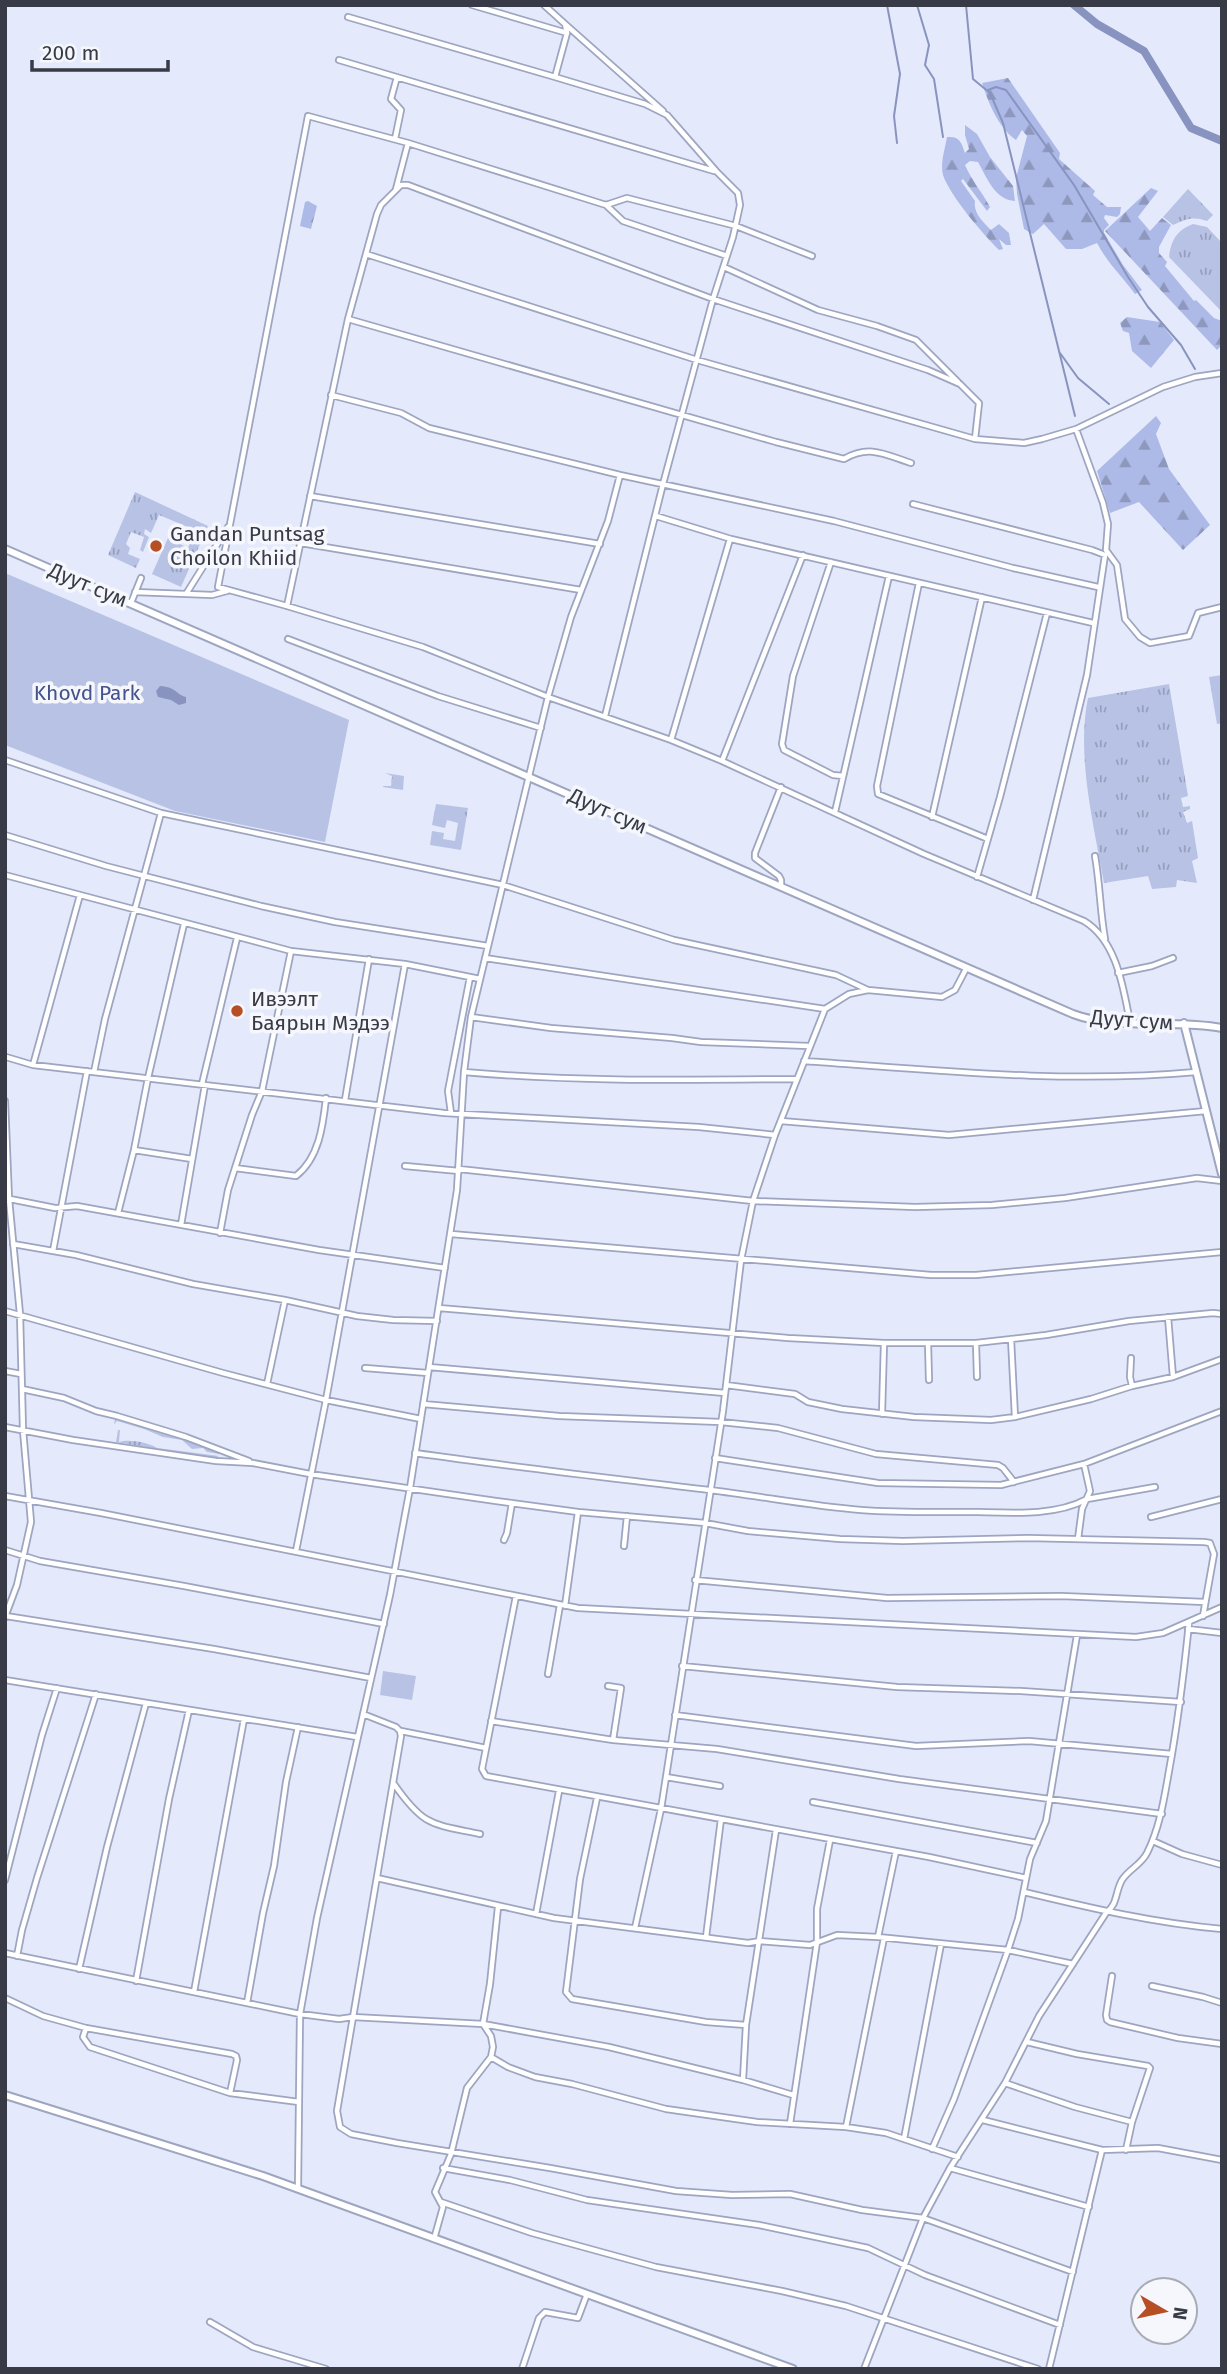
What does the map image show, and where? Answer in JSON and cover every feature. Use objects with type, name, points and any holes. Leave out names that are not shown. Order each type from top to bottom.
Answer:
[{"type":"main road","name":"Дуут сум","points":[[5,549],[966,969],[1084,1018],[1184,1023],[1222,1028]]},
{"type":"main road","points":[[1184,1023],[1222,1174]]},
{"type":"main road","points":[[5,2095],[298,2189],[793,2369]]},
{"type":"street","points":[[472,5],[568,33]]},
{"type":"street","points":[[544,5],[667,115],[716,172],[738,192],[740,205],[663,484],[605,716]]},
{"type":"street","points":[[348,17],[645,104],[667,115]]},
{"type":"street","points":[[555,77],[568,33],[565,24]]},
{"type":"street","points":[[339,60],[716,172]]},
{"type":"street","points":[[395,139],[401,110],[391,99],[397,77]]},
{"type":"street","points":[[727,256],[623,222],[606,205],[395,139],[308,116],[218,587],[423,647],[548,697],[671,740],[781,786],[977,877],[1084,921],[1094,927],[1105,941]]},
{"type":"street","points":[[396,190],[408,143]]},
{"type":"street","points":[[287,606],[348,319],[377,215],[381,205],[401,185],[408,185],[713,299],[928,370],[960,384]]},
{"type":"street","points":[[606,205],[627,198],[736,226],[812,256]]},
{"type":"street","points":[[366,254],[697,360],[975,439],[1024,443],[1076,429],[1163,387],[1195,377],[1222,373]]},
{"type":"street","points":[[724,267],[818,310],[916,340],[979,403],[975,439]]},
{"type":"street","points":[[348,319],[844,459],[855,453],[873,450],[911,463]]},
{"type":"street","points":[[331,395],[401,413],[429,428],[620,475],[834,521],[1013,568],[1098,587]]},
{"type":"street","points":[[1033,900],[1087,675],[1098,587],[1106,552],[1108,524],[1103,503],[1076,429]]},
{"type":"street","points":[[298,2189],[300,2014],[317,1919],[384,1624],[410,1488],[451,1234],[471,1017],[548,697],[571,617],[600,544],[620,475]]},
{"type":"street","points":[[310,496],[600,544]]},
{"type":"street","points":[[913,504],[1106,552],[1116,565],[1125,619],[1146,641],[1163,642],[1189,636],[1198,613],[1222,607]]},
{"type":"street","points":[[656,516],[731,539],[1093,623]]},
{"type":"street","points":[[186,594],[230,523]]},
{"type":"street","points":[[671,740],[731,539]]},
{"type":"street","points":[[301,543],[581,590]]},
{"type":"street","points":[[722,761],[803,555]]},
{"type":"street","points":[[831,562],[793,676],[782,744],[784,750],[833,775],[843,776]]},
{"type":"street","points":[[835,812],[889,576]]},
{"type":"street","points":[[131,603],[141,578]]},
{"type":"street","points":[[919,583],[877,786],[878,794],[988,839]]},
{"type":"street","points":[[135,592],[212,595],[228,590]]},
{"type":"street","points":[[932,817],[982,597]]},
{"type":"street","points":[[977,877],[1047,613]]},
{"type":"street","points":[[288,639],[438,696],[541,729]]},
{"type":"street","points":[[5,760],[161,813],[503,885],[674,940],[836,975],[868,990]]},
{"type":"street","points":[[781,786],[755,853],[755,858],[779,876],[781,887]]},
{"type":"street","points":[[94,1072],[105,1019],[161,813]]},
{"type":"street","points":[[5,835],[239,900],[335,922],[488,946]]},
{"type":"street","points":[[1095,856],[1105,941],[1118,973],[1130,1022]]},
{"type":"street","points":[[5,875],[291,951],[405,964],[480,978]]},
{"type":"street","points":[[33,1065],[80,895]]},
{"type":"street","points":[[117,1213],[134,1150],[184,924]]},
{"type":"street","points":[[181,1225],[203,1084],[237,938]]},
{"type":"street","points":[[220,1233],[235,1168],[261,1091],[291,951]]},
{"type":"street","points":[[485,958],[825,1009]]},
{"type":"street","points":[[1118,973],[1152,966],[1173,958]]},
{"type":"street","points":[[345,1100],[369,959]]},
{"type":"street","points":[[296,1551],[327,1400],[405,964]]},
{"type":"street","points":[[635,1928],[661,1809],[734,1333],[741,1260],[753,1200],[775,1135],[825,1009],[849,993],[868,990],[942,997],[955,990],[966,969]]},
{"type":"street","points":[[451,1113],[448,1091],[470,977]]},
{"type":"street","points":[[471,1017],[551,1028],[701,1042],[809,1046]]},
{"type":"street","points":[[6,1057],[33,1065],[451,1113],[699,1127],[775,1135]]},
{"type":"street","points":[[804,1061],[1033,1076],[1157,1076],[1196,1072]]},
{"type":"street","points":[[53,1251],[87,1071]]},
{"type":"street","points":[[464,1072],[536,1079],[797,1079]]},
{"type":"street","points":[[235,1168],[296,1176],[305,1169],[315,1150],[323,1125],[326,1098]]},
{"type":"street","points":[[5,1101],[8,1230],[13,1244],[20,1314],[23,1430],[31,1522],[17,1585],[5,1616],[214,1649],[371,1678]]},
{"type":"street","points":[[780,1121],[949,1135],[1206,1111]]},
{"type":"street","points":[[134,1150],[192,1159]]},
{"type":"street","points":[[405,1166],[753,1200],[915,1207],[1065,1198],[1197,1178],[1222,1181]]},
{"type":"street","points":[[7,1199],[55,1208],[76,1206],[220,1233],[445,1268]]},
{"type":"street","points":[[451,1234],[881,1272],[955,1275],[1222,1252]]},
{"type":"street","points":[[13,1244],[193,1284],[341,1312],[393,1320],[437,1321]]},
{"type":"street","points":[[267,1384],[285,1300]]},
{"type":"street","points":[[439,1308],[798,1339],[884,1343],[976,1343],[1168,1317],[1222,1314]]},
{"type":"street","points":[[5,1311],[327,1400],[421,1419]]},
{"type":"street","points":[[1168,1317],[1173,1377]]},
{"type":"street","points":[[1011,1339],[1015,1417]]},
{"type":"street","points":[[882,1414],[884,1343]]},
{"type":"street","points":[[928,1343],[929,1380]]},
{"type":"street","points":[[976,1343],[977,1377]]},
{"type":"street","points":[[1131,1358],[1132,1386]]},
{"type":"street","points":[[726,1385],[795,1394],[808,1402],[842,1409],[991,1420],[1091,1399],[1173,1377],[1222,1359]]},
{"type":"street","points":[[365,1368],[429,1370],[725,1393]]},
{"type":"street","points":[[5,1371],[21,1374]]},
{"type":"street","points":[[22,1389],[64,1398],[96,1411],[186,1437],[253,1463]]},
{"type":"street","points":[[423,1404],[559,1416],[721,1422],[778,1428],[876,1454],[998,1465],[1014,1482]]},
{"type":"street","points":[[715,1458],[878,1483],[1001,1486],[1084,1464],[1222,1411]]},
{"type":"street","points":[[5,1427],[73,1440],[216,1461],[253,1463],[310,1474],[578,1513],[705,1523],[748,1531],[903,1541],[1078,1539],[1210,1543],[1214,1553],[1203,1616]]},
{"type":"street","points":[[415,1452],[580,1476],[886,1512],[1009,1513],[1048,1510],[1079,1504],[1087,1499],[1155,1487]]},
{"type":"street","points":[[1078,1539],[1082,1509],[1090,1491],[1084,1464]]},
{"type":"street","points":[[5,1496],[562,1605],[1077,1635],[1149,1636],[1222,1607]]},
{"type":"street","points":[[1151,1517],[1222,1499]]},
{"type":"street","points":[[504,1539],[512,1503]]},
{"type":"street","points":[[548,1674],[578,1513]]},
{"type":"street","points":[[624,1546],[627,1516]]},
{"type":"street","points":[[5,1550],[40,1562],[198,1588],[384,1624]]},
{"type":"street","points":[[695,1580],[887,1598],[1061,1596],[1205,1602]]},
{"type":"street","points":[[516,1596],[482,1769],[486,1776],[896,1851],[1026,1878]]},
{"type":"street","points":[[864,2369],[923,2218],[950,2168],[1005,2083],[1039,2016],[1106,1913],[1115,1904],[1124,1877],[1140,1865],[1153,1841],[1162,1814],[1181,1702],[1189,1622]]},
{"type":"street","points":[[1188,1629],[1222,1633]]},
{"type":"street","points":[[932,2149],[954,2099],[1008,1950],[1030,1859],[1046,1821],[1077,1635]]},
{"type":"street","points":[[682,1666],[897,1687],[1066,1693],[1181,1702]]},
{"type":"street","points":[[5,1680],[357,1737]]},
{"type":"street","points":[[608,1686],[621,1688],[614,1740]]},
{"type":"street","points":[[5,1880],[42,1735],[57,1688]]},
{"type":"street","points":[[17,1956],[37,1878],[96,1694]]},
{"type":"street","points":[[79,1969],[107,1847],[146,1703]]},
{"type":"street","points":[[136,1981],[169,1799],[189,1710]]},
{"type":"street","points":[[363,1714],[400,1731],[486,1748]]},
{"type":"street","points":[[675,1715],[916,1745],[1029,1741],[1172,1754]]},
{"type":"street","points":[[194,1992],[244,1719]]},
{"type":"street","points":[[491,1721],[614,1740],[717,1749],[899,1779],[1162,1814]]},
{"type":"street","points":[[247,2003],[298,1727]]},
{"type":"street","points":[[400,1731],[394,1784],[337,2111],[341,2127],[351,2134],[451,2154],[550,2168],[676,2191],[732,2195],[790,2194],[862,2210],[923,2218],[1073,2272]]},
{"type":"street","points":[[666,1777],[720,1786]]},
{"type":"street","points":[[394,1784],[410,1807],[421,1817],[434,1824],[480,1835]]},
{"type":"street","points":[[536,1914],[559,1791]]},
{"type":"street","points":[[597,1798],[580,1879],[566,1992],[572,1999],[706,2022],[746,2025]]},
{"type":"street","points":[[813,1802],[1037,1843]]},
{"type":"street","points":[[706,1937],[721,1819]]},
{"type":"street","points":[[743,2080],[746,2025],[776,1830]]},
{"type":"street","points":[[790,2124],[817,1942],[816,1923],[830,1840]]},
{"type":"street","points":[[1153,1841],[1182,1854],[1222,1865]]},
{"type":"street","points":[[846,2127],[896,1851]]},
{"type":"street","points":[[377,1878],[498,1907],[574,1921],[748,1943],[760,1941],[810,1945],[837,1935],[881,1937],[1008,1950],[1073,1964]]},
{"type":"street","points":[[1024,1892],[1106,1913],[1222,1929]]},
{"type":"street","points":[[434,2239],[443,2207],[436,2192],[443,2168],[451,2154],[467,2088],[491,2057],[493,2047],[491,2036],[483,2024],[498,1907]]},
{"type":"street","points":[[904,2139],[941,1944]]},
{"type":"street","points":[[5,1954],[300,2014],[339,2019],[353,2017],[483,2024],[609,2047],[793,2095]]},
{"type":"street","points":[[1112,1976],[1107,2020],[1167,2036],[1222,2044]]},
{"type":"street","points":[[1152,1986],[1222,2003]]},
{"type":"street","points":[[5,1998],[43,2016],[86,2028],[236,2056],[230,2093]]},
{"type":"street","points":[[86,2028],[83,2037],[90,2046],[230,2093],[299,2102]]},
{"type":"street","points":[[1027,2042],[1150,2068],[1132,2122],[1126,2150]]},
{"type":"street","points":[[491,2057],[535,2077],[572,2084],[646,2105],[757,2122],[846,2127],[886,2133],[958,2157]]},
{"type":"street","points":[[1005,2083],[1075,2107],[1132,2122]]},
{"type":"street","points":[[983,2120],[1102,2150],[1158,2148],[1222,2160]]},
{"type":"street","points":[[1049,2369],[1102,2150]]},
{"type":"street","points":[[443,2168],[510,2180],[587,2200],[759,2225],[868,2248],[903,2266],[1060,2325]]},
{"type":"street","points":[[950,2168],[1089,2207]]},
{"type":"street","points":[[441,2202],[592,2250],[656,2267],[846,2306],[1038,2369]]},
{"type":"street","points":[[522,2369],[539,2318],[545,2312],[578,2318],[587,2294]]},
{"type":"street","points":[[210,2322],[253,2347],[327,2369]]},
{"type":"green space","points":[[1008,78],[1060,153],[1059,159],[1095,191],[1093,195],[1107,207],[1121,207],[1117,217],[1105,215],[1109,225],[1104,233],[1142,290],[1135,294],[1110,264],[1097,243],[1082,249],[1066,249],[1044,224],[1033,234],[1024,229],[1016,178],[1027,136],[1022,130],[1016,140],[1004,129],[991,107],[982,83]]},
{"type":"green space","points":[[965,125],[977,134],[990,157],[1013,186],[1015,201],[1002,197],[997,192],[978,162],[970,161],[965,165],[990,207],[987,211],[963,179],[961,181],[975,201],[979,217],[991,230],[999,224],[1009,233],[1011,245],[1006,245],[999,239],[1003,249],[999,250],[984,234],[952,193],[943,175],[942,161],[947,137],[959,140],[965,153],[969,149]]},
{"type":"green space","points":[[1151,188],[1158,191],[1138,217],[1150,231],[1162,218],[1171,225],[1159,247],[1159,253],[1167,262],[1165,266],[1194,301],[1214,318],[1222,321],[1222,345],[1217,350],[1105,231]]},
{"type":"green space","points":[[1188,189],[1213,215],[1207,221],[1190,219],[1173,225],[1163,217]]},
{"type":"green space","points":[[305,202],[317,206],[311,229],[300,226]]},
{"type":"green space","points":[[1193,224],[1207,227],[1222,243],[1222,312],[1169,257],[1176,236]]},
{"type":"green space","points":[[1127,317],[1160,322],[1174,340],[1151,368],[1132,351],[1129,333],[1123,331],[1120,323]]},
{"type":"green space","points":[[1156,416],[1161,423],[1156,434],[1169,469],[1210,525],[1183,550],[1139,502],[1110,513],[1097,471]]},
{"type":"green space","points":[[135,492],[208,526],[181,587],[152,574],[168,538],[188,548],[195,530],[159,515],[151,533],[145,529],[144,534],[149,537],[143,552],[140,550],[144,537],[131,532],[126,544],[130,548],[128,554],[140,559],[136,568],[108,555]]},
{"type":"green space","name":"Khovd Park","points":[[5,573],[349,720],[325,842],[175,811],[5,745]]},
{"type":"green space","points":[[1222,675],[1222,723],[1217,724],[1209,677]]},
{"type":"green space","points":[[1169,684],[1188,796],[1181,798],[1183,807],[1190,806],[1190,809],[1183,812],[1187,823],[1192,821],[1198,858],[1192,861],[1197,883],[1177,880],[1176,887],[1152,889],[1148,876],[1104,883],[1085,767],[1088,698]]},
{"type":"green space","points":[[385,773],[404,776],[403,790],[383,787],[391,786],[392,776]]},
{"type":"green space","points":[[436,804],[468,808],[461,850],[430,845],[432,831],[444,833],[443,839],[455,841],[458,823],[447,820],[445,828],[432,825]]},
{"type":"green space","points":[[115,1419],[213,1449],[219,1454],[207,1452],[203,1448],[192,1449],[182,1440],[163,1437],[117,1421],[114,1424]]},
{"type":"green space","points":[[118,1430],[119,1442],[138,1442],[157,1448],[219,1456],[216,1458],[116,1442]]},
{"type":"green space","points":[[383,1671],[416,1676],[412,1700],[380,1695]]},
{"type":"water","points":[[160,686],[186,697],[186,703],[179,705],[158,697],[156,691]]},
{"type":"waterway","points":[[887,5],[900,74],[894,116],[897,143]]},
{"type":"waterway","points":[[917,5],[929,45],[925,65],[934,79],[943,137]]},
{"type":"waterway","points":[[966,5],[973,79],[990,93],[1003,123],[1075,416]]},
{"type":"waterway","points":[[1074,5],[1097,24],[1144,51],[1191,128],[1222,141]]},
{"type":"waterway","points":[[988,90],[996,87],[1006,90],[1074,185],[1148,307],[1181,345],[1195,369]]},
{"type":"waterway","points":[[1060,353],[1078,378],[1109,404]]},
{"type":"place","name":"Gandan Puntsag Choilon Khiid","points":[[156,546]]},
{"type":"place","name":"Ивээлт Баярын Мэдээ","points":[[237,1011]]}]
